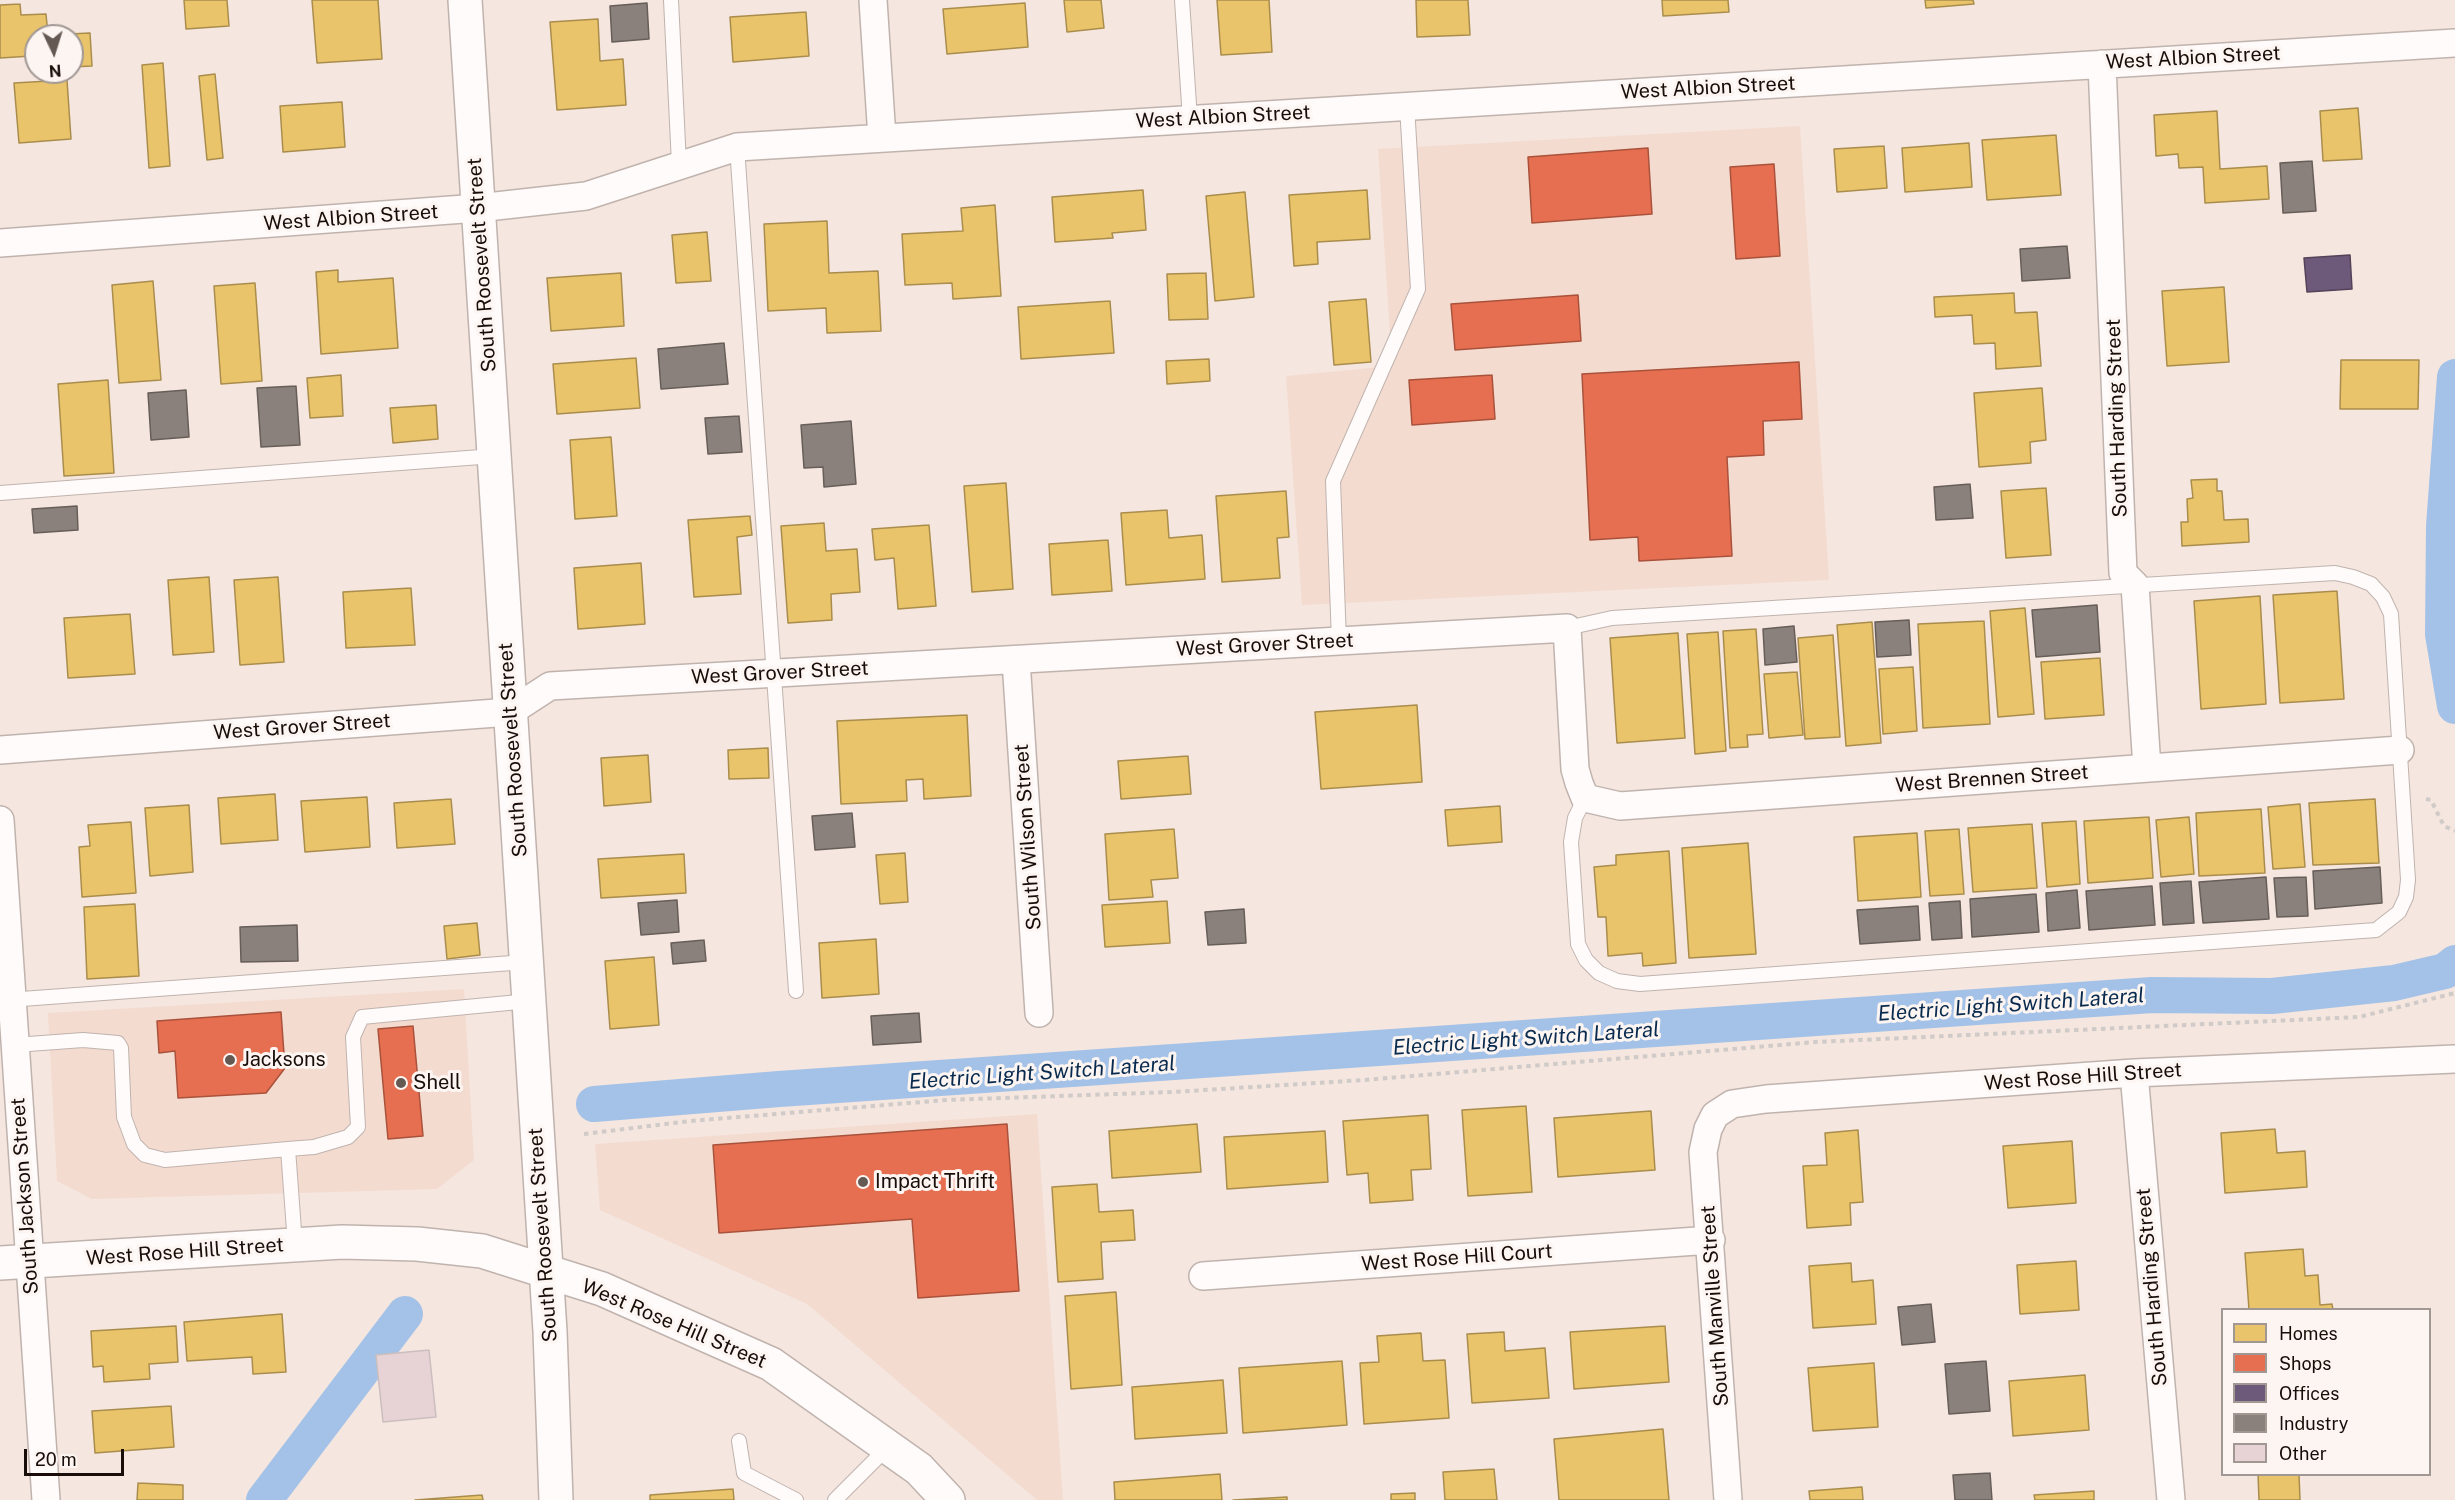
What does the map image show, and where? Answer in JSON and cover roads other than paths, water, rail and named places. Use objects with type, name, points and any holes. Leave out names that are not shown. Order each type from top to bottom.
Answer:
[{"type":"street","name":"South Roosevelt Street","points":[[465,0],[546,1272],[556,1500]]},
{"type":"street","points":[[873,0],[882,138]]},
{"type":"street","name":"West Albion Street","points":[[0,243],[478,208],[586,196],[737,147],[2455,43]]},
{"type":"street","name":"South Harding Street","points":[[2102,64],[2124,573],[2135,585],[2147,768]]},
{"type":"street","points":[[1567,628],[1575,769],[1585,798]]},
{"type":"street","name":"West Grover Street","points":[[0,750],[510,712],[550,686],[1567,628]]},
{"type":"street","name":"South Wilson Street","points":[[1016,660],[1039,1014]]},
{"type":"street","name":"West Brennen Street","points":[[1585,798],[1620,806],[2400,750]]},
{"type":"street","name":"South Jackson Street","points":[[0,820],[6,1000],[15,1045],[15,1262],[46,1500]]},
{"type":"street","name":"West Rose Hill Street","points":[[1715,1115],[1732,1104],[1766,1099],[2133,1073],[2455,1059]]},
{"type":"street","name":"South Harding Street","points":[[2133,1073],[2171,1500]]},
{"type":"street","name":"South Manville Street","points":[[1715,1115],[1708,1129],[1703,1152],[1728,1500]]},
{"type":"street","name":"West Rose Hill Court","points":[[1203,1276],[1711,1240]]},
{"type":"street","name":"West Rose Hill Street","points":[[15,1262],[342,1242],[417,1244],[482,1251],[602,1289],[771,1364],[919,1469],[948,1500]]},
{"type":"lane","points":[[671,0],[679,164]]},
{"type":"lane","points":[[1182,0],[1190,119]]},
{"type":"lane","points":[[1339,641],[1333,481],[1418,289],[1407,106]]},
{"type":"lane","points":[[737,147],[796,991]]},
{"type":"lane","points":[[0,493],[494,456]]},
{"type":"lane","points":[[1567,628],[1612,618],[2335,573],[2371,584],[2383,597],[2391,614],[2408,880],[2406,897],[2399,912],[2376,930],[1640,984],[1617,981],[1599,973],[1586,960],[1578,944],[1571,843],[1575,818],[1585,798]]},
{"type":"lane","points":[[6,1000],[526,962]]},
{"type":"lane","points":[[15,1045],[83,1040],[118,1043],[121,1048],[124,1117],[134,1144],[145,1155],[165,1160],[288,1149],[348,1137],[358,1127],[352,1037],[362,1017],[529,1001]]},
{"type":"lane","points":[[288,1149],[295,1245]]},
{"type":"lane","points":[[740,1441],[744,1473],[795,1500]]},
{"type":"lane","points":[[835,1500],[888,1447]]},
{"type":"waterway","name":"Electric Light Switch Lateral","points":[[2455,377],[2444,526],[2443,634],[2455,706]]},
{"type":"waterway","name":"Electric Light Switch Lateral","points":[[594,1104],[779,1089],[2152,995],[2272,996],[2394,983],[2445,971],[2455,963]]},
{"type":"waterway","name":"Electric Light Switch Lateral","points":[[264,1500],[405,1314]]},
{"type":"place","name":"Jacksons","points":[[230,1060]]},
{"type":"place","name":"Shell","points":[[401,1083]]},
{"type":"place","name":"Impact Thrift","points":[[863,1182]]}]
